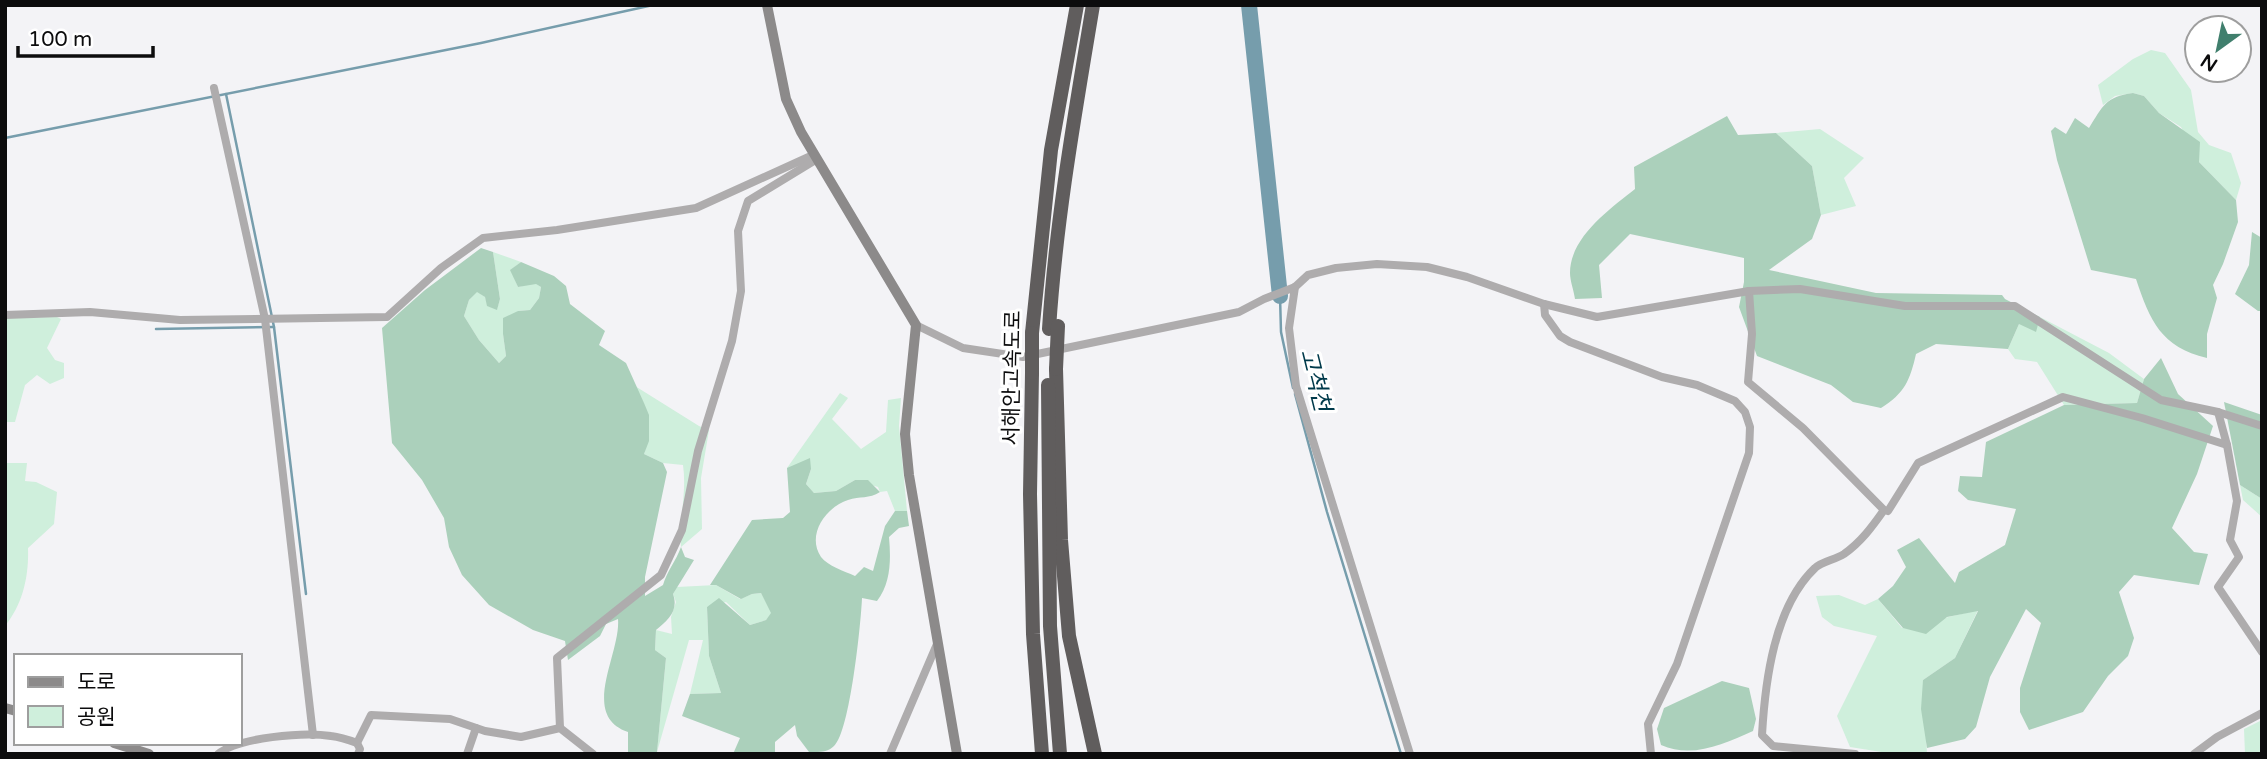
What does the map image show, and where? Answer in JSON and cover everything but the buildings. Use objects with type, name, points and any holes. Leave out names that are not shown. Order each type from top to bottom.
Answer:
[{"type":"highway","name":"서해안고속도로","points":[[1042,754],[1033,634],[1030,494],[1032,333],[1051,150],[1077,5]]},
{"type":"highway","points":[[1093,5],[1069,145],[1055,260],[1052,369],[1060,540],[1069,635],[1095,754]]},
{"type":"highway","name":"서해안고속도로","points":[[1052,369],[1050,626],[1060,754]]},
{"type":"street","points":[[767,5],[786,99],[815,157],[916,325],[963,348],[1023,357],[1239,312],[1291,288],[1308,275],[1336,268],[1377,264],[1427,267],[1466,276],[1544,304],[1597,317],[1749,291],[1800,289],[1905,306],[2015,306],[2161,400],[2218,412],[2262,426]]},
{"type":"street","points":[[215,93],[268,322],[313,735]]},
{"type":"street","points":[[5,315],[89,312],[180,320],[268,322],[387,317],[441,268],[483,238],[557,230],[696,208],[815,157]]},
{"type":"street","points":[[593,754],[560,727],[557,658],[661,575],[682,530],[698,451],[732,341],[741,290],[738,231],[748,201],[815,157]]},
{"type":"street","points":[[1291,288],[1289,328],[1297,386],[1410,754]]},
{"type":"street","points":[[1749,291],[1752,334],[1748,382],[1803,428],[1884,510],[1866,536],[1842,555],[1816,567],[1793,597],[1777,633],[1763,713],[1762,736],[1773,746],[1854,754]]},
{"type":"street","points":[[1544,304],[1545,315],[1560,336],[1662,377],[1697,385],[1735,401],[1745,412],[1749,427],[1749,453],[1677,664],[1648,724],[1651,754]]},
{"type":"street","points":[[916,325],[905,434],[909,474],[957,754]]},
{"type":"street","points":[[1888,511],[1918,463],[2063,397],[2143,418],[2227,445]]},
{"type":"street","points":[[2218,412],[2237,501],[2230,540],[2239,558],[2218,587],[2262,652]]},
{"type":"street","points":[[891,754],[938,641]]},
{"type":"street","points":[[2194,754],[2217,737],[2262,713]]},
{"type":"street","points":[[357,743],[371,715],[450,719],[476,728],[521,737],[560,727]]},
{"type":"street","points":[[467,754],[476,728]]},
{"type":"street","points":[[218,754],[258,739],[313,735],[332,736],[357,743],[360,749],[358,754]]},
{"type":"street","points":[[120,745],[149,754]]},
{"type":"green space","points":[[2151,50],[2165,53],[2183,79],[2183,84],[2187,84],[2191,90],[2198,132],[2209,145],[2231,153],[2241,183],[2236,200],[2199,162],[2181,127],[2159,113],[2144,96],[2133,93],[2115,96],[2103,105],[2098,85],[2133,59]]},
{"type":"green space","points":[[2133,93],[2144,96],[2159,113],[2200,142],[2199,162],[2236,200],[2238,222],[2213,285],[2217,298],[2207,334],[2207,358],[2178,347],[2168,339],[2152,320],[2136,279],[2091,270],[2057,160],[2051,131],[2055,127],[2066,134],[2075,118],[2089,128],[2110,100]]},
{"type":"green space","points":[[1727,116],[1738,135],[1776,133],[1812,166],[1821,215],[1812,239],[1769,270],[1876,293],[2002,295],[2040,317],[2036,332],[2019,324],[2008,349],[1936,344],[1916,354],[1905,385],[1896,397],[1881,408],[1853,402],[1831,385],[1757,356],[1739,307],[1744,282],[1744,258],[1630,234],[1599,265],[1602,298],[1575,299],[1570,273],[1577,247],[1593,225],[1635,189],[1634,167]]},
{"type":"green space","points":[[1820,129],[1864,158],[1844,178],[1856,206],[1821,215],[1812,166],[1776,133]]},
{"type":"green space","points":[[2252,232],[2262,238],[2262,311],[2258,311],[2235,294],[2249,265]]},
{"type":"green space","points":[[481,248],[493,252],[500,299],[497,310],[487,306],[485,297],[477,292],[469,300],[464,316],[479,340],[499,363],[506,356],[503,318],[518,311],[530,310],[539,298],[541,287],[536,284],[518,287],[510,270],[521,262],[554,276],[566,286],[570,304],[605,331],[599,345],[626,363],[649,415],[649,441],[644,454],[663,463],[667,472],[645,577],[645,596],[663,585],[681,547],[685,557],[694,560],[673,594],[675,605],[671,615],[656,630],[655,650],[666,658],[657,752],[628,753],[628,732],[614,724],[606,712],[606,682],[618,619],[606,624],[600,636],[568,660],[565,641],[533,630],[489,605],[462,575],[449,547],[444,518],[422,480],[392,443],[382,328],[425,290]]},
{"type":"green space","points":[[493,252],[521,262],[511,270],[518,287],[535,283],[541,287],[539,298],[530,310],[518,311],[503,334],[506,356],[499,363],[479,340],[464,316],[469,300],[477,291],[485,297],[488,306],[497,309],[500,299]]},
{"type":"green space","points":[[2040,317],[2109,353],[2144,379],[2137,403],[2064,405],[2037,362],[2015,359],[2008,349],[2019,324]]},
{"type":"green space","points":[[5,318],[61,319],[47,348],[55,360],[64,363],[64,378],[50,384],[37,375],[25,385],[15,422],[5,422]]},
{"type":"green space","points":[[2161,358],[2178,394],[2213,426],[2197,474],[2172,528],[2194,552],[2208,554],[2199,585],[2134,575],[2119,592],[2134,638],[2128,656],[2108,676],[2083,712],[2029,730],[2020,712],[2020,688],[2041,623],[2026,609],[1990,677],[1976,727],[1965,739],[1927,748],[1921,709],[1923,680],[1955,658],[1978,611],[1947,617],[1926,634],[1903,628],[1878,599],[1893,586],[1906,567],[1897,550],[1919,538],[1955,583],[1959,572],[2005,545],[2016,509],[1968,500],[1958,491],[1960,476],[1982,477],[1986,442],[2064,405],[2137,403],[2144,379]]},
{"type":"green space","points":[[635,386],[709,430],[701,478],[702,529],[681,547],[683,465],[663,463],[644,454],[648,419],[644,403]]},
{"type":"green space","points":[[840,393],[848,398],[832,419],[861,449],[886,432],[888,400],[901,398],[899,426],[907,511],[895,511],[887,491],[880,492],[878,487],[855,480],[836,491],[814,493],[806,484],[811,469],[787,468]]},
{"type":"green space","points":[[2224,402],[2262,415],[2262,499],[2240,485]]},
{"type":"green space","points":[[810,458],[811,469],[806,484],[814,493],[836,491],[855,480],[868,480],[880,492],[848,500],[826,515],[817,531],[816,540],[821,557],[828,563],[855,576],[864,567],[873,571],[885,526],[895,511],[907,511],[909,526],[899,528],[889,537],[889,570],[882,594],[877,601],[862,598],[850,700],[840,737],[834,746],[826,751],[809,752],[797,736],[795,725],[775,742],[775,754],[733,754],[740,738],[682,716],[690,694],[721,693],[709,656],[707,607],[719,598],[750,625],[766,620],[771,613],[761,593],[741,599],[716,585],[710,585],[752,520],[783,518],[790,512],[787,468]]},
{"type":"green space","points":[[5,463],[27,463],[25,481],[36,482],[57,492],[54,524],[28,548],[24,589],[5,626]]},
{"type":"green space","points":[[2240,485],[2262,499],[2262,517],[2243,500]]},
{"type":"green space","points":[[716,585],[740,599],[761,593],[772,613],[766,620],[750,625],[726,602],[707,607],[709,656],[721,693],[690,694],[703,640],[689,640],[657,752],[666,658],[655,650],[656,630],[672,634],[671,617],[676,602],[673,594],[677,587]]},
{"type":"green space","points":[[1839,595],[1865,605],[1878,599],[1902,628],[1978,610],[1955,658],[1923,680],[1927,754],[1894,754],[1850,747],[1837,716],[1877,636],[1834,626],[1822,617],[1816,596]]},
{"type":"green space","points":[[1722,681],[1749,688],[1756,719],[1753,731],[1719,745],[1696,750],[1684,751],[1661,745],[1657,729],[1664,708]]},
{"type":"green space","points":[[2262,720],[2262,754],[2245,754],[2244,729]]},
{"type":"waterway","points":[[5,138],[481,43],[653,5]]},
{"type":"waterway","name":"고척천","points":[[1249,5],[1280,296]]},
{"type":"waterway","points":[[226,94],[274,327],[306,594]]},
{"type":"waterway","name":"고척천","points":[[1280,296],[1281,332],[1293,388]]},
{"type":"waterway","points":[[156,329],[274,327]]},
{"type":"waterway","name":"고척천","points":[[1295,394],[1327,512],[1401,754]]}]
